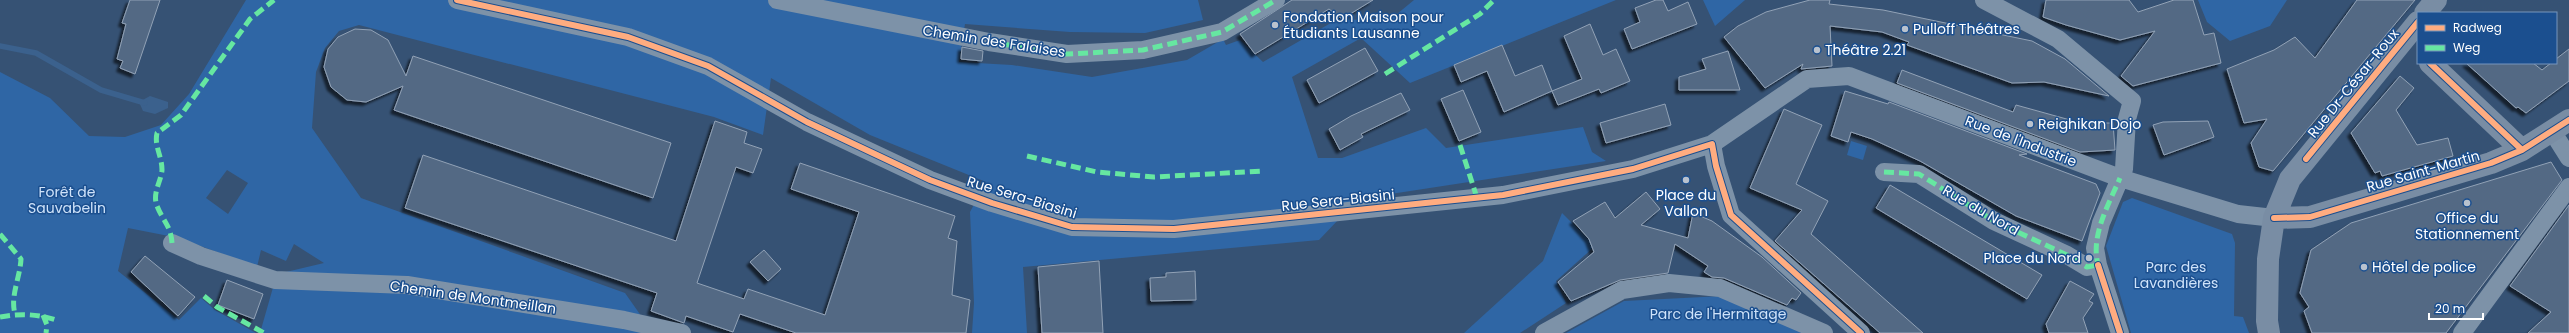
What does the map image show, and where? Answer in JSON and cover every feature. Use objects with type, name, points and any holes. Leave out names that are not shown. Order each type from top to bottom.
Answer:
[{"type":"street","name":"Rue Sera-Biasini","points":[[456,0],[628,37],[708,66],[808,122],[930,180],[992,203],[1072,226],[1174,229],[1503,195],[1616,173],[1712,144]]},
{"type":"street","name":"Chemin des Falaises","points":[[776,0],[989,42],[1067,54],[1143,50],[1222,32],[1276,0]]},
{"type":"street","points":[[1984,0],[2058,39],[2132,101],[2127,119],[2124,170],[2096,240],[2095,248],[2098,265],[2120,333]]},
{"type":"street","points":[[2426,12],[2436,0]]},
{"type":"street","name":"Rue Dr-César-Roux","points":[[2269,333],[2266,321],[2268,259],[2274,218],[2290,179],[2411,45],[2417,25]]},
{"type":"street","points":[[2431,64],[2522,150]]},
{"type":"street","name":"Rue de l'Industrie","points":[[1712,144],[1807,79],[1849,76],[2120,178],[2238,214],[2274,218]]},
{"type":"street","points":[[2561,125],[2569,158]]},
{"type":"street","name":"Rue Saint-Martin","points":[[2274,218],[2310,217],[2491,163],[2522,150],[2561,125]]},
{"type":"street","points":[[1712,144],[1716,166],[1731,215],[1861,333]]},
{"type":"street","name":"Rue du Nord","points":[[1884,172],[1919,174],[1994,221],[2067,255],[2087,267],[2098,265]]},
{"type":"street","points":[[2462,333],[2569,187]]},
{"type":"street","name":"Chemin de Montmeillan","points":[[172,243],[201,256],[275,280],[407,285],[624,320],[682,333]]},
{"type":"street","points":[[1544,333],[1622,290],[1669,284],[1720,288],[1824,333]]},
{"type":"green space","name":"Forêt de Sauvabelin","points":[[246,0],[1198,0],[1203,20],[1145,33],[1070,32],[965,24],[959,62],[1012,65],[1092,77],[1187,60],[1223,39],[1226,45],[1240,40],[1263,62],[1336,20],[1391,19],[1414,0],[1616,0],[1410,83],[1361,38],[1292,77],[1318,158],[1342,158],[1426,128],[1446,148],[1583,127],[1592,152],[1606,161],[1358,199],[1319,240],[1023,267],[1027,333],[972,333],[974,303],[970,212],[986,182],[870,135],[771,78],[763,135],[714,117],[359,25],[339,31],[325,48],[316,72],[312,128],[361,198],[625,293],[644,320],[657,333],[260,333],[274,284],[286,272],[324,263],[294,244],[286,261],[261,250],[257,267],[179,238],[128,228],[118,271],[179,320],[201,298],[215,310],[256,333],[0,333],[0,72],[50,98],[89,136],[125,137],[161,125],[189,94]],"holes":[[[227,170],[248,183],[228,214],[206,198]]]},
{"type":"green space","points":[[1703,0],[1745,0],[1715,26]]},
{"type":"green space","points":[[2198,0],[2287,0],[2270,26],[2230,41],[2207,22]]},
{"type":"green space","points":[[1851,141],[1867,146],[1863,160],[1847,155]]},
{"type":"green space","name":"Parc des Lavandières","points":[[2132,198],[2232,234],[2235,243],[2234,316],[2243,317],[2249,333],[2131,333],[2106,246],[2123,202]]},
{"type":"green space","points":[[1562,213],[1595,246],[1556,281],[1566,303],[1520,333],[1464,333],[1543,261]]},
{"type":"green space","name":"Parc de l'Hermitage","points":[[1723,296],[1811,333],[1566,333],[1624,301]]},
{"type":"shaded area","points":[[150,96],[168,102],[168,108],[155,114],[143,111],[139,102]]},
{"type":"building","points":[[130,0],[160,0],[135,74],[120,68],[123,61],[117,59],[126,24],[122,23]]},
{"type":"building","name":"Fondation Maison pour Étudiants Lausanne","points":[[1292,0],[1373,0],[1342,19],[1329,9],[1255,54],[1240,34]]},
{"type":"building","points":[[1656,0],[1663,0],[1668,11],[1688,2],[1697,24],[1632,49],[1624,29],[1640,22],[1635,8]]},
{"type":"building","points":[[1810,0],[1830,0],[1829,4],[1883,10],[2032,41],[2065,59],[2109,96],[2044,82],[2012,83],[1907,45],[1909,42],[1882,32],[1830,26],[1832,66],[1801,69],[1803,64],[1765,88],[1724,37],[1738,26],[1766,12]]},
{"type":"building","points":[[2046,0],[2129,0],[2138,12],[2174,0],[2193,0],[2204,35],[2214,33],[2221,63],[2133,86],[2121,76],[2155,31],[2120,40],[2066,25],[2043,17]]},
{"type":"building","points":[[2357,0],[2415,0],[2273,171],[2259,167],[2251,143],[2267,119],[2244,123],[2227,69],[2274,50],[2295,37],[2315,58]]},
{"type":"building","points":[[1590,24],[1603,55],[1616,49],[1630,81],[1601,93],[1599,89],[1558,105],[1552,91],[1582,79],[1564,36]]},
{"type":"building","points":[[355,29],[371,30],[388,40],[406,76],[413,56],[671,143],[653,198],[394,110],[403,86],[366,102],[347,100],[331,87],[324,67],[328,49],[338,37]]},
{"type":"building","points":[[1502,45],[1515,76],[1542,65],[1552,91],[1504,112],[1487,71],[1461,82],[1454,65]]},
{"type":"building","points":[[962,47],[983,51],[982,61],[961,59]]},
{"type":"building","points":[[1365,48],[1378,71],[1319,103],[1307,80]]},
{"type":"building","points":[[2569,49],[2569,81],[2526,113],[2518,107],[2516,108],[2467,64],[2534,64],[2542,70],[2550,64],[2557,64],[2557,58]]},
{"type":"building","points":[[1728,51],[1740,90],[1679,90],[1679,77],[1706,69],[1702,59]]},
{"type":"building","points":[[1902,70],[2013,112],[2016,105],[2081,123],[2113,123],[2115,150],[2080,152],[1897,83]]},
{"type":"building","points":[[2400,76],[2414,88],[2396,110],[2417,145],[2448,138],[2453,156],[2382,176],[2380,171],[2375,173],[2351,133]]},
{"type":"building","points":[[1463,90],[1481,132],[1459,141],[1441,99]]},
{"type":"building","points":[[1845,91],[1888,104],[1889,102],[2027,154],[2019,155],[2096,184],[2100,193],[2082,241],[2016,216],[1920,161],[1872,139],[1851,132],[1848,142],[1831,136]]},
{"type":"building","points":[[1401,93],[1410,110],[1361,134],[1363,137],[1340,150],[1329,129],[1351,116]]},
{"type":"building","points":[[1665,104],[1671,125],[1606,143],[1600,123]]},
{"type":"building","points":[[1784,109],[1822,125],[1796,184],[1828,201],[1811,234],[1923,333],[1880,333],[1775,241],[1802,210],[1750,188]]},
{"type":"building","points":[[715,121],[747,132],[744,143],[762,149],[753,173],[736,167],[697,283],[744,299],[748,289],[825,315],[859,212],[791,189],[800,163],[955,216],[948,238],[957,241],[952,295],[970,300],[966,333],[796,333],[740,314],[733,332],[686,316],[684,323],[651,311],[657,293],[405,208],[423,155],[676,241]]},
{"type":"building","points":[[2208,121],[2214,137],[2164,155],[2153,125],[2163,122]]},
{"type":"building","points":[[2551,162],[2562,180],[2446,333],[2312,333],[2304,311],[2309,307],[2300,293],[2311,250],[2351,223]]},
{"type":"building","points":[[1890,185],[2042,275],[2027,299],[1876,208]]},
{"type":"building","points":[[1646,192],[1660,209],[1641,225],[1688,238],[1693,213],[1712,221],[1762,257],[1801,293],[1796,300],[1792,298],[1787,305],[1724,278],[1712,277],[1704,272],[1708,266],[1675,244],[1668,273],[1620,280],[1571,301],[1558,282],[1594,252],[1589,239],[1573,221],[1605,202],[1615,218]]},
{"type":"building","points":[[2569,205],[2569,333],[2528,333],[2551,312],[2510,286]]},
{"type":"building","points":[[764,250],[781,269],[768,281],[750,262]]},
{"type":"building","points":[[145,256],[195,297],[178,316],[131,272]]},
{"type":"building","points":[[1099,261],[1103,333],[1042,333],[1038,267]]},
{"type":"building","points":[[1195,271],[1196,300],[1151,301],[1150,278],[1166,277],[1166,273]]},
{"type":"building","points":[[227,280],[263,294],[254,319],[218,305]]},
{"type":"building","points":[[2070,281],[2094,294],[2089,301],[2093,303],[2083,318],[2088,333],[2049,333],[2046,324]]},
{"type":"waterway","points":[[0,46],[36,53],[101,90],[145,103]]},
{"type":"marked path","points":[[172,243],[170,232],[159,211],[156,201],[156,192],[162,170],[157,147],[157,133],[181,115],[250,19],[274,0]]},
{"type":"marked path","points":[[989,42],[1067,54],[1143,50],[1222,32],[1276,0]]},
{"type":"marked path","points":[[1385,74],[1480,14],[1494,0]]},
{"type":"marked path","points":[[1460,145],[1477,198]]},
{"type":"marked path","points":[[1027,156],[1097,172],[1154,177],[1263,171]]},
{"type":"marked path","points":[[1884,172],[1919,174],[1994,221],[2067,255],[2087,267],[2098,265]]},
{"type":"marked path","points":[[2099,268],[2096,245],[2098,234],[2105,211],[2120,178]]},
{"type":"marked path","points":[[0,234],[21,259],[14,294],[15,314]]},
{"type":"marked path","points":[[204,296],[217,307],[264,333]]},
{"type":"marked path","points":[[0,317],[30,315],[59,321]]},
{"type":"marked path","points":[[43,315],[47,325],[46,333]]},
{"type":"cycle path","points":[[457,0],[628,37],[708,66],[807,122],[930,180],[992,203],[1072,227],[1174,229],[1503,195],[1633,169],[1712,144],[1716,166],[1731,215],[1861,333]]},
{"type":"cycle path","points":[[2306,159],[2417,23]]},
{"type":"cycle path","points":[[2431,64],[2522,150]]},
{"type":"cycle path","points":[[2274,218],[2310,217],[2491,163],[2522,150],[2569,120]]},
{"type":"cycle path","points":[[2098,265],[2120,333]]},
{"type":"place","name":"Fondation Maison pour Étudiants Lausanne","points":[[1275,25]]},
{"type":"place","name":"Pulloff Théâtres","points":[[1905,29]]},
{"type":"place","name":"Théâtre 2.21","points":[[1817,50]]},
{"type":"place","name":"Reighikan Dojo","points":[[2030,124]]},
{"type":"place","name":"Place du Vallon","points":[[1686,180]]},
{"type":"place","name":"Office du Stationnement","points":[[2467,203]]},
{"type":"place","name":"Place du Nord","points":[[2089,258]]},
{"type":"place","name":"Hôtel de police","points":[[2364,267]]}]
